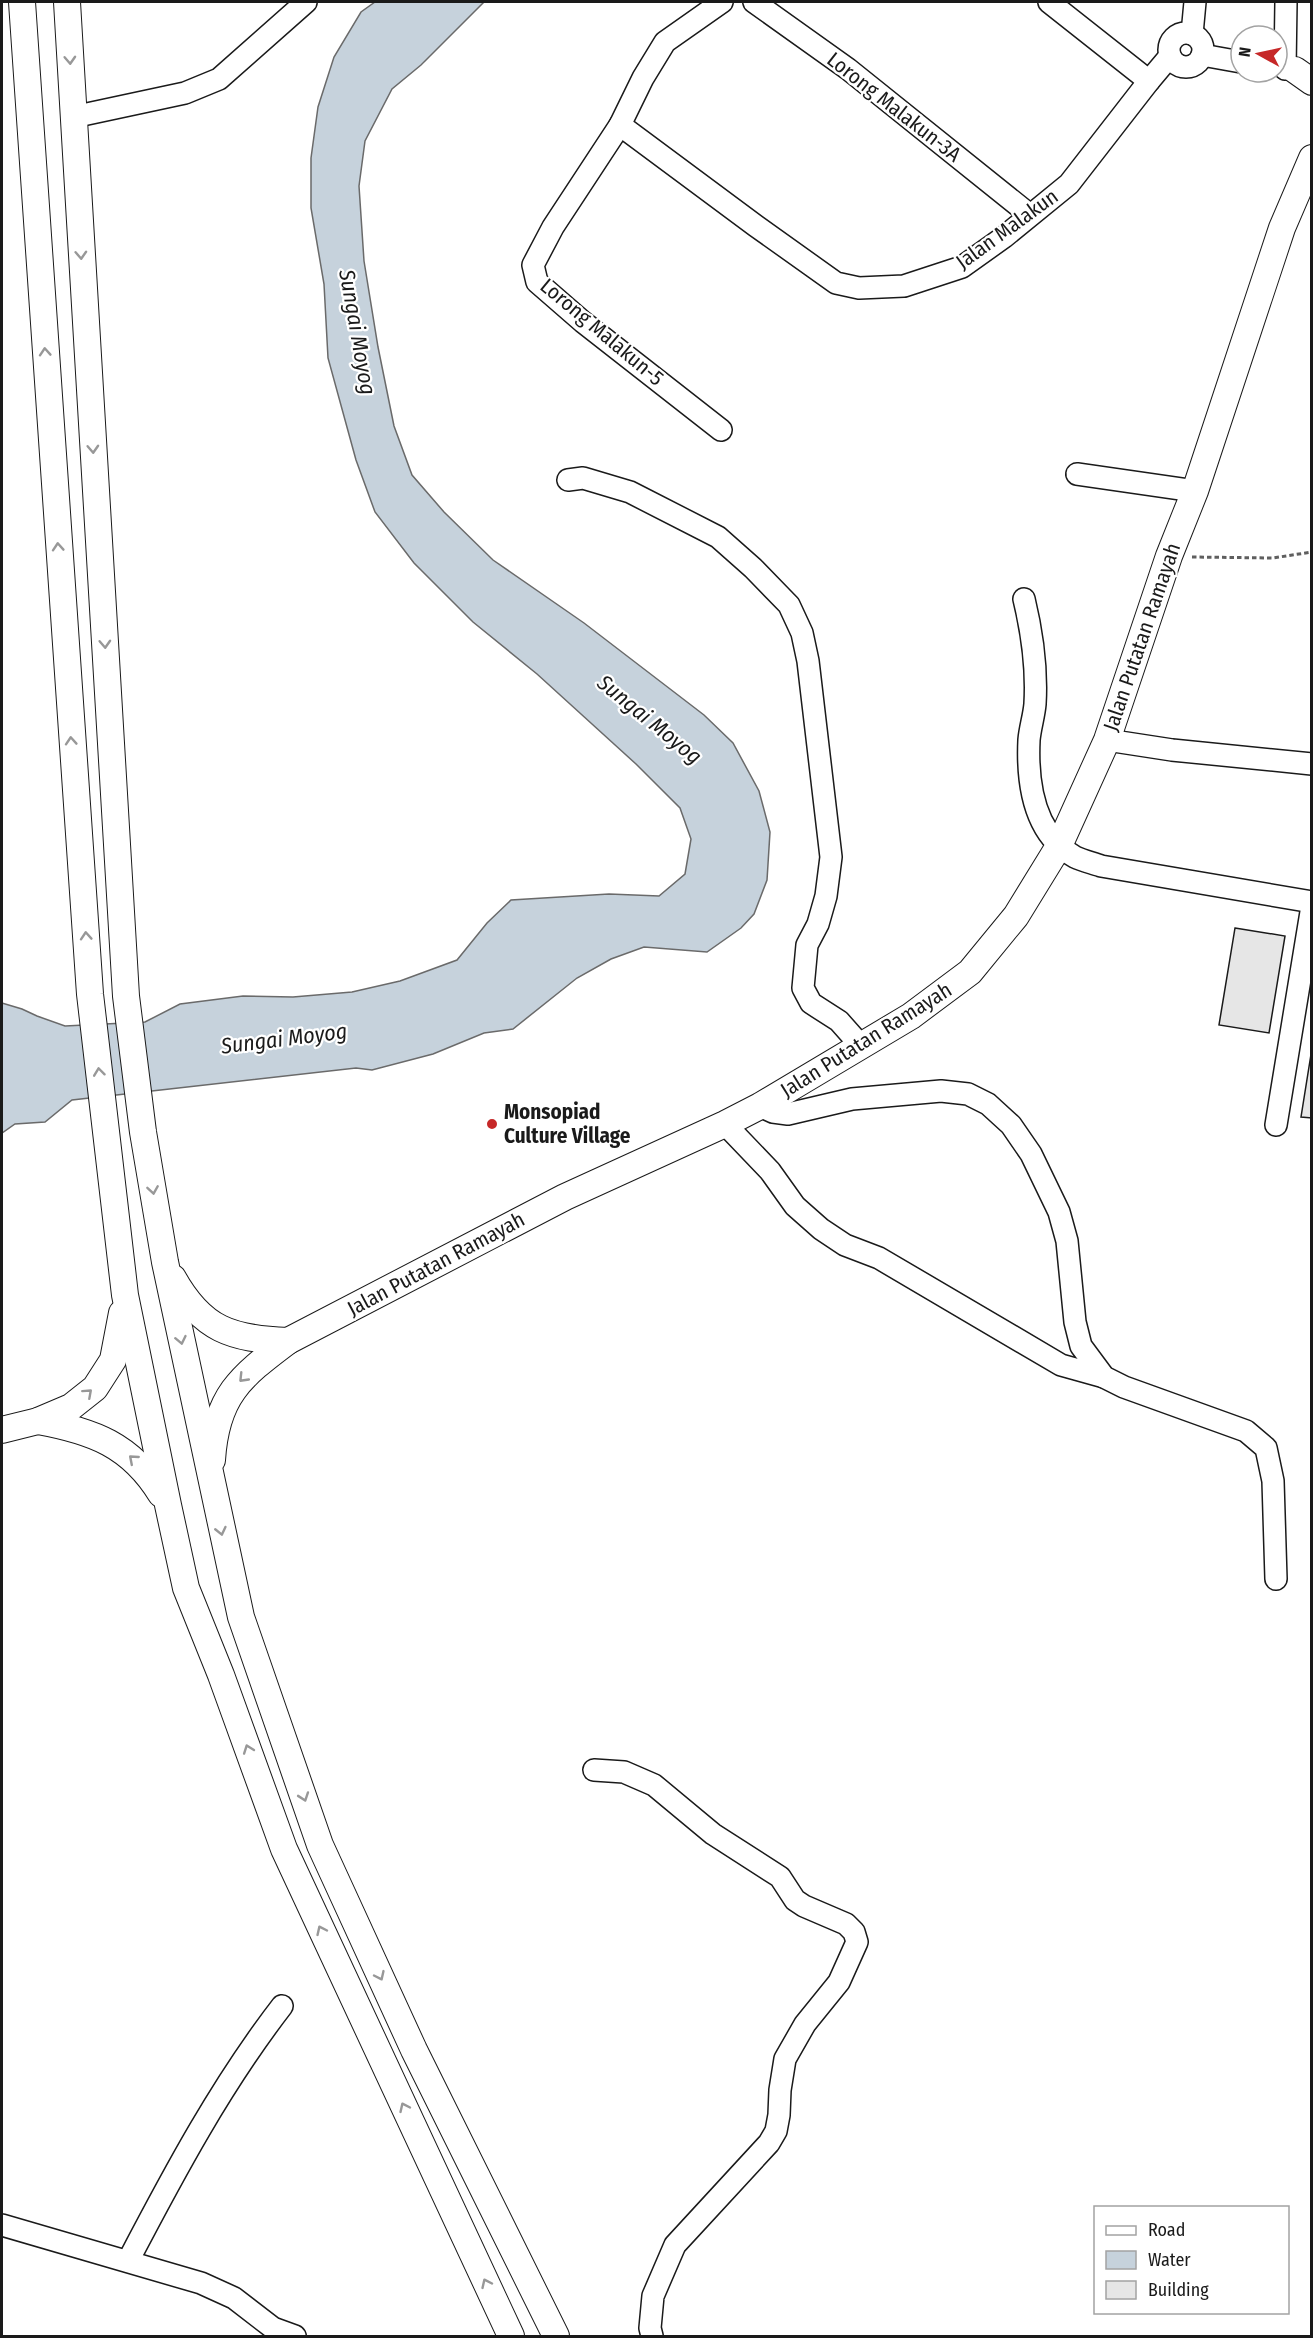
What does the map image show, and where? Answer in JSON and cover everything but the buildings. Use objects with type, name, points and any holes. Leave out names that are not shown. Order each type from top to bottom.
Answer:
[{"type":"main road","points":[[22,2],[90,994],[124,1295],[186,1588],[221,1675],[284,1849],[511,2337]]},
{"type":"main road","points":[[67,2],[126,996],[143,1132],[165,1262],[211,1485],[241,1617],[320,1845],[414,2050],[556,2337]]},
{"type":"main road","name":"Jalan Putatan Ramayah","points":[[211,1485],[213,1445],[219,1416],[232,1390],[254,1367],[288,1341],[565,1197],[760,1106],[911,1016],[970,972],[1016,916],[1059,846],[1107,740],[1169,556],[1195,491],[1282,228],[1311,158]]},
{"type":"main road","name":"Jalan Putatan Ramayah","points":[[165,1262],[185,1300],[204,1319],[225,1331],[255,1340],[288,1341]]},
{"type":"main road","points":[[2,1430],[38,1421],[71,1407],[95,1388],[113,1360],[124,1295]]},
{"type":"main road","points":[[38,1421],[69,1426],[105,1439],[133,1458],[150,1476],[168,1505]]},
{"type":"street","points":[[73,117],[185,93],[219,79],[306,2]]},
{"type":"street","points":[[620,125],[643,78],[665,42],[722,2]]},
{"type":"street","name":"Lorong Malakun-3A","points":[[754,2],[848,69],[1030,215]]},
{"type":"street","points":[[1049,2],[1149,81]]},
{"type":"street","points":[[1192,34],[1195,2]]},
{"type":"street","points":[[1286,2],[1299,71]]},
{"type":"street","points":[[1181,33],[1192,34],[1197,36],[1203,45],[1202,56],[1195,64],[1184,67],[1178,65],[1170,56],[1170,45],[1181,33]]},
{"type":"street","name":"Jalan Malakun","points":[[620,125],[836,283],[859,288],[904,286],[962,267],[1069,184],[1170,56]]},
{"type":"street","points":[[1202,56],[1229,60]]},
{"type":"street","name":"Lorong Malakun-5","points":[[620,125],[553,227],[533,265],[537,282],[583,322],[721,430]]},
{"type":"street","points":[[1077,474],[1195,491]]},
{"type":"street","points":[[568,480],[583,478],[630,492],[718,537],[753,568],[789,605],[802,633],[807,662],[831,857],[826,896],[818,924],[807,945],[803,988],[811,1002],[825,1014],[839,1021],[862,1047]]},
{"type":"street","points":[[1024,599],[1031,628],[1035,703],[1029,739],[1032,793],[1043,825],[1059,846],[1077,858],[1101,866],[1311,904],[1276,1125]]},
{"type":"street","points":[[1107,740],[1172,750],[1311,764]]},
{"type":"street","points":[[760,1106],[772,1113],[788,1114],[852,1099],[941,1091],[968,1094],[988,1104],[1011,1125],[1031,1154],[1059,1212],[1067,1241],[1075,1322],[1081,1346],[1104,1377]]},
{"type":"street","points":[[725,1124],[770,1171],[795,1206],[829,1235],[845,1245],[879,1258],[1061,1365],[1104,1377],[1124,1387],[1246,1431],[1266,1448],[1273,1481],[1276,1580]]},
{"type":"street","points":[[594,1770],[624,1772],[654,1785],[713,1834],[780,1877],[795,1900],[846,1924],[854,1932],[857,1942],[839,1982],[806,2024],[785,2059],[776,2132],[769,2143],[675,2245],[653,2296],[650,2328],[652,2337]]},
{"type":"street","points":[[128,2261],[211,2108],[282,2006]]},
{"type":"street","points":[[2,2225],[218,2289],[234,2298],[267,2332],[295,2337]]},
{"type":"path","points":[[1169,556],[1273,558],[1311,552]]},
{"type":"water","name":"Sungai Moyog","points":[[375,2],[484,2],[421,65],[392,89],[365,141],[359,186],[364,261],[394,426],[412,475],[444,512],[493,560],[584,623],[704,715],[733,743],[759,791],[770,832],[767,880],[754,914],[741,928],[707,952],[644,947],[611,959],[577,978],[513,1029],[484,1033],[433,1054],[372,1070],[356,1068],[72,1100],[45,1122],[15,1124],[2,1133],[2,1003],[65,1026],[145,1022],[180,1004],[243,996],[293,997],[352,992],[400,981],[457,960],[487,923],[511,900],[609,894],[659,896],[685,874],[691,839],[680,808],[636,764],[537,674],[473,622],[414,563],[375,512],[356,460],[328,358],[324,284],[311,208],[311,158],[318,107],[334,57],[361,12]]},
{"type":"place","name":"Monsopiad Culture Village","points":[[492,1124]]}]
